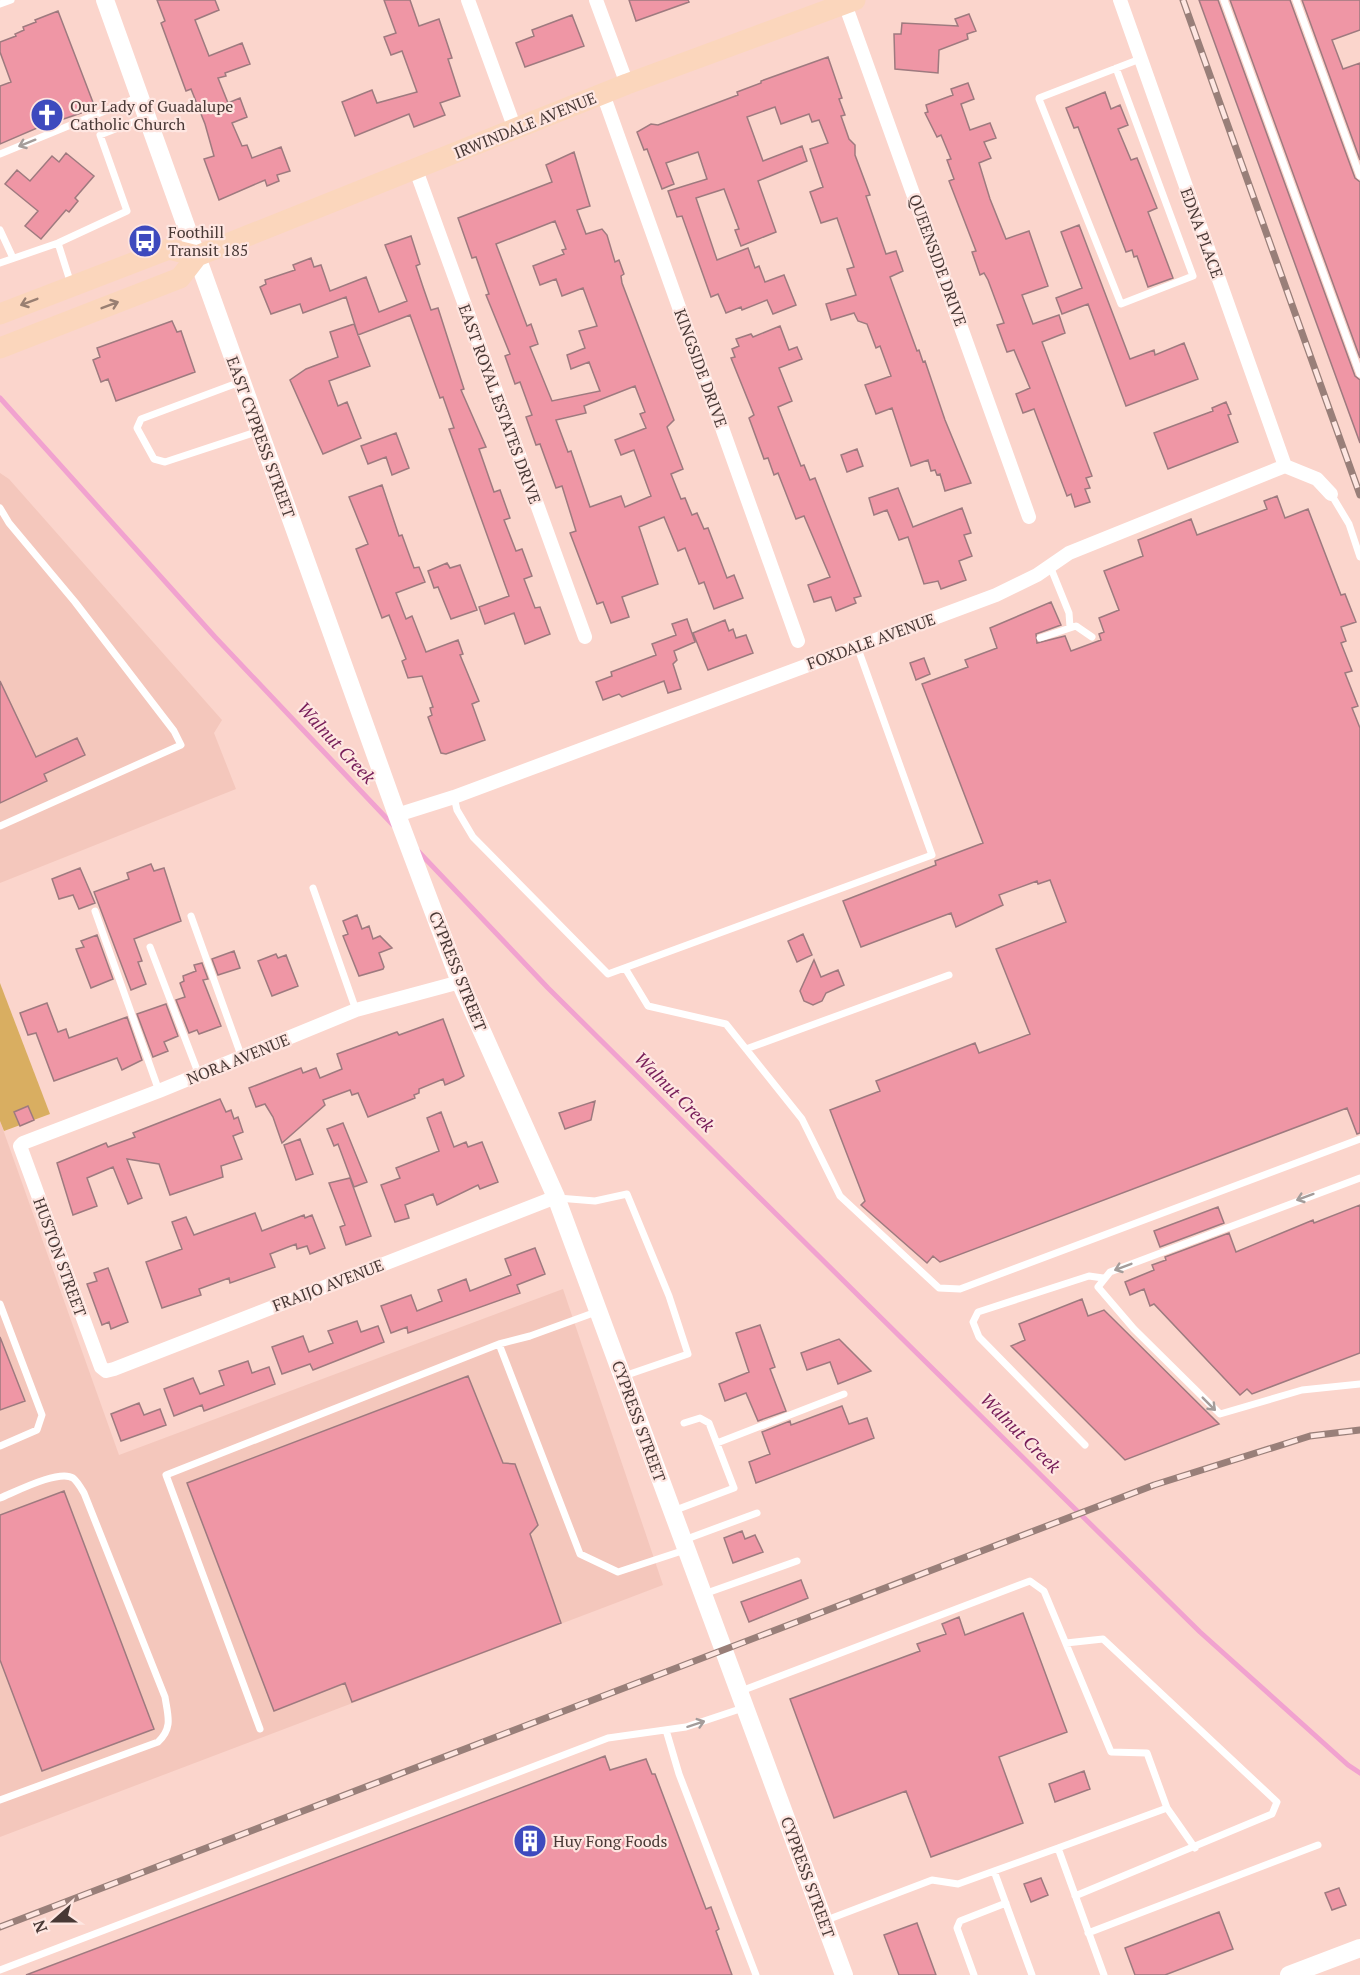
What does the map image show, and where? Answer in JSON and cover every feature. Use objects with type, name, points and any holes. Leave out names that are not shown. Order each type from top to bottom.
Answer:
[{"type":"main road","name":"IRWINDALE AVENUE","points":[[0,348],[180,278],[197,256],[627,84],[850,2]]},
{"type":"main road","points":[[0,314],[169,249],[197,256]]},
{"type":"street","name":"EAST CYPRESS STREET","points":[[105,0],[419,874]]},
{"type":"street","points":[[468,0],[515,129]]},
{"type":"street","points":[[596,0],[627,84]]},
{"type":"street","name":"EDNA PLACE","points":[[1120,0],[1285,466]]},
{"type":"street","name":"QUEENSIDE DRIVE","points":[[850,2],[1029,517]]},
{"type":"street","name":"KINGSIDE DRIVE","points":[[603,94],[798,641]]},
{"type":"street","name":"EAST ROYAL ESTATES DRIVE","points":[[416,170],[585,638]]},
{"type":"street","points":[[1285,466],[1317,479],[1331,494]]},
{"type":"street","name":"FOXDALE AVENUE","points":[[399,815],[454,797],[996,595],[1069,553],[1285,466]]},
{"type":"street","name":"CYPRESS STREET","points":[[419,874],[460,982],[556,1197],[844,1975]]},
{"type":"street","name":"NORA AVENUE","points":[[20,1146],[28,1140],[159,1091],[356,1010],[460,982]]},
{"type":"street","name":"HUSTON STREET","points":[[20,1146],[101,1367]]},
{"type":"street","name":"FRAIJO AVENUE","points":[[101,1367],[106,1371],[114,1369],[556,1197]]},
{"type":"street","points":[[1289,1975],[1360,1948]]},
{"type":"lane","points":[[0,4],[11,0]]},
{"type":"lane","points":[[1224,0],[1360,374]]},
{"type":"lane","points":[[1296,0],[1360,176]]},
{"type":"lane","points":[[1116,68],[1193,276],[1121,304],[1039,99],[1140,58]]},
{"type":"lane","points":[[0,154],[139,97]]},
{"type":"lane","points":[[0,263],[58,243],[127,211],[100,135],[146,117]]},
{"type":"lane","points":[[0,231],[13,258]]},
{"type":"lane","points":[[58,243],[72,286]]},
{"type":"lane","points":[[242,381],[141,419],[137,428],[154,459],[165,462],[259,431]]},
{"type":"lane","points":[[1331,494],[1349,524],[1360,557]]},
{"type":"lane","points":[[0,508],[9,523],[104,639],[174,731],[181,745],[0,826]]},
{"type":"lane","points":[[1050,566],[1070,613],[1070,627]]},
{"type":"lane","points":[[1040,638],[1070,627],[1080,628],[1092,637]]},
{"type":"lane","points":[[454,797],[457,810],[473,837],[608,974],[932,855],[857,646]]},
{"type":"lane","points":[[313,888],[356,1010]]},
{"type":"lane","points":[[95,911],[159,1091]]},
{"type":"lane","points":[[191,915],[242,1058]]},
{"type":"lane","points":[[150,947],[199,1074]]},
{"type":"lane","points":[[625,968],[648,1006],[726,1024],[802,1119],[840,1196],[939,1288],[960,1289],[1360,1139]]},
{"type":"lane","points":[[746,1049],[949,975]]},
{"type":"lane","points":[[1360,1178],[1110,1272],[1102,1278],[1098,1287],[1134,1329],[1220,1414],[1302,1390],[1360,1384]]},
{"type":"lane","points":[[556,1197],[595,1200],[627,1194],[669,1296],[688,1354],[622,1376]]},
{"type":"lane","points":[[1085,1444],[979,1336],[973,1322],[978,1312],[1089,1276],[1102,1278]]},
{"type":"lane","points":[[0,1304],[42,1415],[37,1430],[0,1446]]},
{"type":"lane","points":[[260,1729],[166,1474],[499,1344],[530,1336],[598,1311]]},
{"type":"lane","points":[[499,1344],[580,1554],[618,1572],[757,1513]]},
{"type":"lane","points":[[717,1443],[844,1394]]},
{"type":"lane","points":[[673,1511],[734,1488],[709,1423],[700,1418],[684,1423]]},
{"type":"lane","points":[[0,1498],[50,1478],[66,1475],[74,1478],[84,1493],[165,1697],[170,1725],[166,1734],[158,1742],[0,1800]]},
{"type":"lane","points":[[704,1594],[797,1561]]},
{"type":"lane","points":[[0,1970],[617,1737],[686,1727],[743,1700],[1030,1581],[1044,1591],[1111,1752],[1147,1753],[1167,1808],[1195,1848]]},
{"type":"lane","points":[[1066,1643],[1103,1639],[1277,1802],[1272,1814],[1075,1896]]},
{"type":"lane","points":[[666,1730],[680,1774],[756,1975]]},
{"type":"lane","points":[[824,1921],[932,1880],[958,1884],[1167,1808]]},
{"type":"lane","points":[[1088,1933],[1318,1845]]},
{"type":"lane","points":[[1058,1848],[1104,1975]]},
{"type":"lane","points":[[994,1871],[1032,1975]]},
{"type":"lane","points":[[974,1975],[957,1928],[960,1921],[1006,1903]]},
{"type":"shaded area","points":[[0,473],[9,479],[222,720],[214,733],[236,789],[0,883]]},
{"type":"shaded area","points":[[0,983],[50,1114],[4,1131],[0,1121]]},
{"type":"shaded area","points":[[0,1121],[119,1455],[563,1289],[663,1585],[0,1837]]},
{"type":"building","points":[[157,0],[215,0],[219,10],[195,20],[209,56],[242,43],[250,64],[218,78],[228,103],[240,98],[247,117],[232,123],[242,146],[247,145],[252,158],[281,147],[290,171],[277,175],[279,181],[267,186],[265,180],[219,200],[204,159],[214,156],[205,124],[191,89],[186,91],[161,23],[165,21]]},
{"type":"building","points":[[384,0],[410,0],[419,26],[439,19],[452,58],[448,59],[460,96],[440,103],[445,115],[414,127],[409,114],[355,136],[342,102],[372,90],[377,103],[417,92],[402,51],[391,55],[384,37],[396,33]]},
{"type":"building","points":[[629,0],[688,0],[689,2],[636,21]]},
{"type":"building","points":[[1199,0],[1218,0],[1355,376],[1360,380],[1360,443]]},
{"type":"building","points":[[1230,0],[1290,0],[1355,178],[1360,182],[1360,358]]},
{"type":"building","points":[[1302,0],[1360,0],[1360,30],[1332,40],[1343,69],[1360,63],[1360,160]]},
{"type":"building","points":[[58,11],[94,105],[79,110],[81,113],[58,121],[58,119],[0,144],[0,86],[11,82],[0,52],[0,42],[16,36],[15,34],[24,30],[23,27],[36,22],[35,20]]},
{"type":"building","points":[[969,14],[976,31],[967,34],[968,39],[939,50],[938,73],[895,69],[894,34],[901,34],[902,23],[958,26],[955,19]]},
{"type":"building","points":[[572,15],[584,46],[525,67],[516,43],[534,36],[532,30]]},
{"type":"building","points":[[828,57],[842,98],[839,99],[845,115],[841,116],[849,139],[855,145],[855,155],[870,195],[866,196],[886,254],[896,251],[903,271],[890,277],[917,351],[919,350],[923,362],[925,361],[945,420],[971,483],[945,491],[940,474],[937,475],[935,470],[931,471],[928,460],[911,466],[892,408],[876,414],[865,385],[891,376],[880,346],[876,348],[867,324],[858,321],[854,313],[831,320],[826,304],[856,295],[847,269],[854,267],[837,218],[821,223],[810,192],[823,187],[810,149],[828,143],[819,120],[812,122],[809,114],[781,124],[775,107],[747,117],[763,161],[802,146],[807,161],[758,181],[776,232],[741,246],[735,230],[739,229],[724,189],[696,198],[717,260],[748,248],[755,268],[759,266],[765,282],[784,275],[796,305],[773,314],[767,300],[742,310],[741,307],[726,313],[718,294],[711,297],[682,216],[677,217],[668,191],[707,179],[698,152],[666,163],[674,184],[662,189],[647,149],[644,150],[637,132],[651,124],[658,125],[738,95],[737,92],[761,83],[761,81]]},
{"type":"building","points":[[968,83],[974,99],[961,104],[970,130],[990,123],[996,138],[984,142],[991,158],[979,163],[990,199],[1006,239],[1029,231],[1048,286],[1022,295],[1033,324],[1059,315],[1065,333],[1042,342],[1092,476],[1086,478],[1090,488],[1085,489],[1090,502],[1075,507],[1071,494],[1067,496],[1034,409],[1023,413],[1016,394],[1030,388],[1014,350],[1007,352],[997,325],[1004,323],[988,280],[984,273],[980,275],[972,252],[976,251],[949,181],[954,179],[947,160],[951,159],[941,135],[937,137],[925,113],[928,112],[926,105],[953,95],[951,89]]},
{"type":"building","points":[[1105,92],[1111,109],[1120,105],[1128,125],[1118,129],[1131,160],[1137,158],[1157,208],[1148,212],[1173,278],[1148,287],[1137,256],[1134,257],[1132,250],[1126,252],[1078,127],[1074,128],[1066,108]]},
{"type":"building","points":[[574,152],[590,206],[577,210],[586,234],[602,229],[607,235],[615,262],[619,260],[624,274],[621,276],[622,283],[674,420],[667,427],[683,469],[671,474],[681,499],[685,498],[692,515],[697,513],[704,529],[708,528],[727,578],[734,575],[743,598],[714,609],[704,582],[699,584],[685,548],[678,551],[664,517],[639,527],[658,584],[622,597],[629,617],[611,623],[603,602],[597,604],[570,533],[576,531],[562,486],[556,488],[540,444],[536,445],[526,417],[532,415],[520,382],[515,384],[505,356],[510,354],[486,295],[489,294],[476,257],[472,258],[458,218],[552,182],[546,165]],"holes":[[[555,221],[566,249],[562,250],[564,254],[533,266],[540,285],[556,279],[562,296],[583,288],[597,326],[579,331],[585,348],[567,355],[571,369],[589,362],[600,391],[552,401],[530,347],[538,344],[531,324],[527,326],[496,244]],[[635,386],[645,412],[640,414],[646,428],[615,440],[621,455],[634,450],[651,496],[625,507],[621,496],[590,507],[571,451],[568,452],[556,420],[586,413],[584,406]]]},
{"type":"building","points":[[66,153],[94,176],[75,198],[78,201],[69,212],[66,210],[41,239],[25,226],[38,211],[5,184],[17,170],[30,181],[52,156],[59,162]]},
{"type":"building","points":[[1079,225],[1130,359],[1154,350],[1155,355],[1184,343],[1198,379],[1126,406],[1088,304],[1062,314],[1056,298],[1082,288],[1061,232]]},
{"type":"building","points":[[411,236],[420,264],[416,266],[431,310],[438,308],[464,389],[461,390],[486,447],[479,449],[494,492],[500,490],[510,518],[504,520],[516,551],[522,549],[532,576],[524,579],[535,608],[540,607],[550,634],[525,644],[514,613],[485,624],[479,607],[509,596],[449,429],[454,428],[443,397],[440,398],[410,315],[358,335],[346,297],[303,313],[300,304],[271,314],[260,287],[266,284],[265,280],[295,270],[293,265],[311,258],[314,267],[321,265],[330,291],[366,277],[379,312],[407,301],[385,245]]},
{"type":"building","points":[[172,321],[177,332],[181,331],[195,372],[116,401],[108,379],[101,382],[93,360],[100,357],[97,348]]},
{"type":"building","points":[[354,324],[370,366],[329,381],[338,406],[347,402],[361,438],[323,454],[290,380],[306,369],[338,357],[330,332]]},
{"type":"building","points":[[780,326],[789,350],[797,347],[802,359],[779,368],[792,401],[778,407],[801,466],[804,465],[810,480],[815,478],[861,596],[854,598],[856,603],[836,611],[831,597],[814,602],[808,585],[830,577],[804,516],[796,519],[778,473],[774,475],[768,458],[764,459],[749,418],[754,415],[731,358],[735,357],[732,349],[739,346],[736,339],[751,334],[753,337]]},
{"type":"building","points":[[1226,402],[1231,414],[1228,415],[1238,442],[1168,469],[1154,433],[1213,411],[1212,408]]},
{"type":"building","points":[[396,433],[409,468],[392,475],[386,457],[368,464],[361,446]]},
{"type":"building","points":[[857,449],[863,466],[847,472],[841,455]]},
{"type":"building","points":[[382,485],[399,536],[402,535],[414,568],[419,567],[425,582],[396,593],[406,619],[412,616],[426,652],[458,640],[463,654],[460,655],[479,701],[472,704],[485,740],[446,754],[441,753],[428,717],[432,715],[430,708],[433,707],[422,676],[408,678],[402,661],[406,659],[389,615],[382,618],[356,549],[368,544],[349,497]]},
{"type":"building","points":[[898,488],[913,527],[962,508],[971,533],[964,535],[972,556],[959,561],[966,580],[941,589],[938,581],[924,584],[908,537],[899,540],[887,510],[874,515],[869,498]]},
{"type":"building","points":[[1277,496],[1285,518],[1308,509],[1341,595],[1345,594],[1356,622],[1341,627],[1346,641],[1341,643],[1352,671],[1345,673],[1358,706],[1352,708],[1360,728],[1360,1133],[1357,1134],[1347,1108],[940,1262],[933,1256],[927,1263],[861,1205],[865,1201],[830,1110],[880,1091],[876,1081],[975,1043],[979,1053],[1030,1034],[996,949],[1066,922],[1050,880],[1038,884],[1037,881],[999,895],[1003,905],[956,927],[951,913],[861,947],[843,901],[936,865],[935,861],[983,843],[922,684],[968,667],[965,660],[997,648],[990,628],[1051,602],[1061,625],[1036,634],[1037,643],[1065,636],[1071,651],[1101,640],[1099,634],[1104,632],[1099,618],[1119,610],[1104,571],[1143,556],[1138,540],[1191,519],[1197,535],[1267,509],[1264,501]]},
{"type":"building","points":[[447,563],[450,568],[460,565],[477,610],[451,619],[438,587],[434,588],[428,571]]},
{"type":"building","points":[[687,619],[695,642],[674,651],[677,660],[673,664],[681,689],[668,693],[664,681],[622,697],[619,694],[603,700],[596,682],[612,676],[611,672],[656,655],[652,644],[676,635],[672,624]]},
{"type":"building","points":[[725,620],[729,631],[733,629],[736,638],[746,635],[753,653],[708,670],[693,633]]},
{"type":"building","points":[[924,658],[930,674],[916,680],[910,663]]},
{"type":"building","points":[[0,681],[36,757],[77,738],[85,755],[44,774],[47,781],[0,803]]},
{"type":"building","points":[[151,864],[154,871],[164,868],[181,921],[134,939],[142,961],[138,962],[146,984],[131,990],[94,892],[129,879],[127,873]]},
{"type":"building","points":[[80,868],[95,903],[79,909],[73,895],[59,899],[52,879]]},
{"type":"building","points":[[357,915],[362,929],[369,926],[373,939],[380,936],[392,948],[379,953],[383,969],[359,976],[343,936],[348,934],[343,921]]},
{"type":"building","points":[[803,934],[812,955],[797,962],[788,941]]},
{"type":"building","points":[[97,935],[113,979],[91,988],[76,949],[84,947],[81,941]]},
{"type":"building","points":[[234,951],[240,968],[218,975],[212,959]]},
{"type":"building","points":[[276,954],[278,958],[286,955],[298,986],[272,996],[258,961]]},
{"type":"building","points":[[814,960],[821,977],[838,970],[844,985],[826,993],[822,1001],[813,1005],[804,1001],[800,991]]},
{"type":"building","points":[[202,963],[208,979],[203,980],[221,1026],[199,1034],[197,1030],[189,1033],[176,1000],[185,997],[180,983],[184,981],[183,976],[196,971],[194,965]]},
{"type":"building","points":[[47,1003],[58,1032],[66,1029],[69,1038],[127,1017],[142,1060],[122,1070],[117,1058],[54,1081],[36,1033],[28,1035],[20,1013]]},
{"type":"building","points":[[166,1004],[178,1036],[164,1042],[168,1051],[153,1057],[137,1014]]},
{"type":"building","points":[[443,1019],[464,1076],[459,1079],[445,1085],[443,1079],[419,1089],[419,1093],[414,1095],[415,1098],[368,1117],[358,1093],[352,1095],[350,1090],[323,1100],[325,1105],[282,1143],[273,1117],[265,1104],[256,1107],[249,1088],[301,1068],[303,1073],[316,1068],[320,1078],[342,1069],[337,1054],[397,1032],[399,1035]]},
{"type":"building","points":[[220,1099],[226,1112],[231,1110],[234,1119],[238,1117],[243,1132],[233,1136],[242,1159],[221,1166],[223,1177],[170,1195],[159,1164],[127,1159],[142,1198],[128,1204],[113,1167],[87,1178],[97,1206],[73,1215],[57,1163],[106,1143],[108,1147],[135,1137],[133,1133]]},
{"type":"building","points":[[595,1101],[591,1120],[565,1129],[559,1113]]},
{"type":"building","points":[[28,1106],[34,1120],[20,1126],[14,1112]]},
{"type":"building","points":[[441,1112],[454,1147],[466,1142],[468,1147],[482,1142],[498,1182],[480,1189],[478,1185],[437,1205],[433,1194],[405,1205],[409,1218],[395,1222],[381,1185],[400,1178],[396,1168],[439,1151],[427,1118]]},
{"type":"building","points":[[343,1123],[367,1182],[354,1187],[338,1144],[334,1146],[327,1129]]},
{"type":"building","points":[[300,1139],[313,1174],[296,1180],[284,1145]]},
{"type":"building","points":[[350,1178],[371,1236],[346,1245],[340,1227],[345,1225],[329,1183]]},
{"type":"building","points":[[1360,1205],[1360,1353],[1252,1394],[1247,1389],[1240,1395],[1154,1304],[1150,1306],[1144,1289],[1130,1295],[1125,1282],[1154,1270],[1152,1265],[1166,1260],[1165,1257],[1229,1233],[1236,1252],[1313,1220],[1314,1223]]},
{"type":"building","points":[[1218,1207],[1224,1223],[1160,1247],[1154,1231]]},
{"type":"building","points":[[255,1213],[262,1231],[304,1215],[305,1218],[312,1215],[325,1248],[310,1254],[307,1246],[297,1249],[296,1244],[270,1254],[275,1267],[230,1283],[229,1278],[199,1289],[201,1295],[162,1308],[146,1262],[182,1249],[172,1222],[186,1217],[194,1235]]},
{"type":"building","points":[[535,1248],[545,1274],[517,1285],[520,1293],[408,1333],[407,1327],[391,1333],[381,1306],[411,1295],[417,1311],[442,1301],[438,1290],[466,1279],[470,1291],[511,1275],[505,1259]]},
{"type":"building","points":[[108,1268],[128,1322],[111,1329],[109,1322],[102,1325],[87,1284],[97,1281],[94,1273]]},
{"type":"building","points":[[1082,1299],[1088,1316],[1104,1310],[1219,1424],[1125,1460],[1011,1346],[1025,1340],[1019,1324]]},
{"type":"building","points":[[357,1321],[361,1332],[378,1326],[384,1342],[313,1370],[310,1364],[282,1374],[272,1347],[303,1336],[309,1352],[333,1343],[328,1331]]},
{"type":"building","points":[[760,1325],[775,1367],[770,1369],[786,1411],[758,1421],[746,1393],[725,1401],[719,1384],[749,1372],[736,1333]]},
{"type":"building","points":[[0,1337],[25,1401],[0,1410]]},
{"type":"building","points":[[839,1339],[871,1371],[838,1384],[830,1362],[807,1370],[801,1353]]},
{"type":"building","points":[[248,1361],[252,1373],[269,1367],[275,1384],[204,1411],[202,1405],[174,1416],[164,1389],[193,1378],[200,1394],[224,1385],[219,1371]]},
{"type":"building","points":[[468,1376],[503,1463],[515,1464],[538,1525],[530,1534],[561,1623],[352,1702],[345,1683],[274,1711],[187,1483]]},
{"type":"building","points":[[139,1403],[144,1415],[160,1409],[166,1425],[121,1441],[111,1414]]},
{"type":"building","points":[[842,1406],[849,1424],[867,1418],[874,1438],[756,1483],[749,1462],[770,1454],[762,1432],[790,1421],[791,1425]]},
{"type":"building","points":[[64,1491],[154,1729],[42,1771],[0,1660],[0,1515]]},
{"type":"building","points":[[742,1531],[745,1539],[755,1535],[763,1552],[733,1563],[724,1538]]},
{"type":"building","points":[[801,1580],[808,1598],[749,1622],[741,1602]]},
{"type":"building","points":[[1023,1613],[1067,1732],[999,1757],[1023,1823],[931,1857],[906,1791],[834,1818],[790,1699],[920,1651],[917,1644],[946,1634],[942,1624],[959,1617],[965,1635]]},
{"type":"building","name":"Huy Fong Foods","points":[[605,1756],[610,1770],[646,1759],[652,1774],[655,1774],[706,1909],[711,1907],[719,1929],[716,1931],[732,1975],[26,1975]]},
{"type":"building","points":[[1084,1771],[1090,1789],[1055,1802],[1049,1784]]},
{"type":"building","points":[[1041,1878],[1048,1895],[1031,1902],[1024,1884]]},
{"type":"building","points":[[1339,1888],[1346,1905],[1332,1910],[1325,1893]]},
{"type":"building","points":[[1219,1912],[1233,1949],[1165,1975],[1135,1975],[1125,1948]]},
{"type":"building","points":[[917,1923],[936,1975],[899,1975],[884,1935]]},
{"type":"waterway","name":"Walnut Creek","points":[[0,398],[215,637],[393,825]]},
{"type":"waterway","name":"Walnut Creek","points":[[418,851],[548,988],[1200,1632],[1348,1765],[1360,1773]]},
{"type":"railway","points":[[1183,0],[1360,495]]},
{"type":"railway","points":[[0,1927],[1154,1485],[1310,1436],[1360,1430]]},
{"type":"place","name":"Our Lady of Guadalupe Catholic Church","points":[[47,115]]},
{"type":"place","name":"Foothill Transit 185","points":[[145,241]]},
{"type":"place","name":"Huy Fong Foods","points":[[530,1841]]}]
